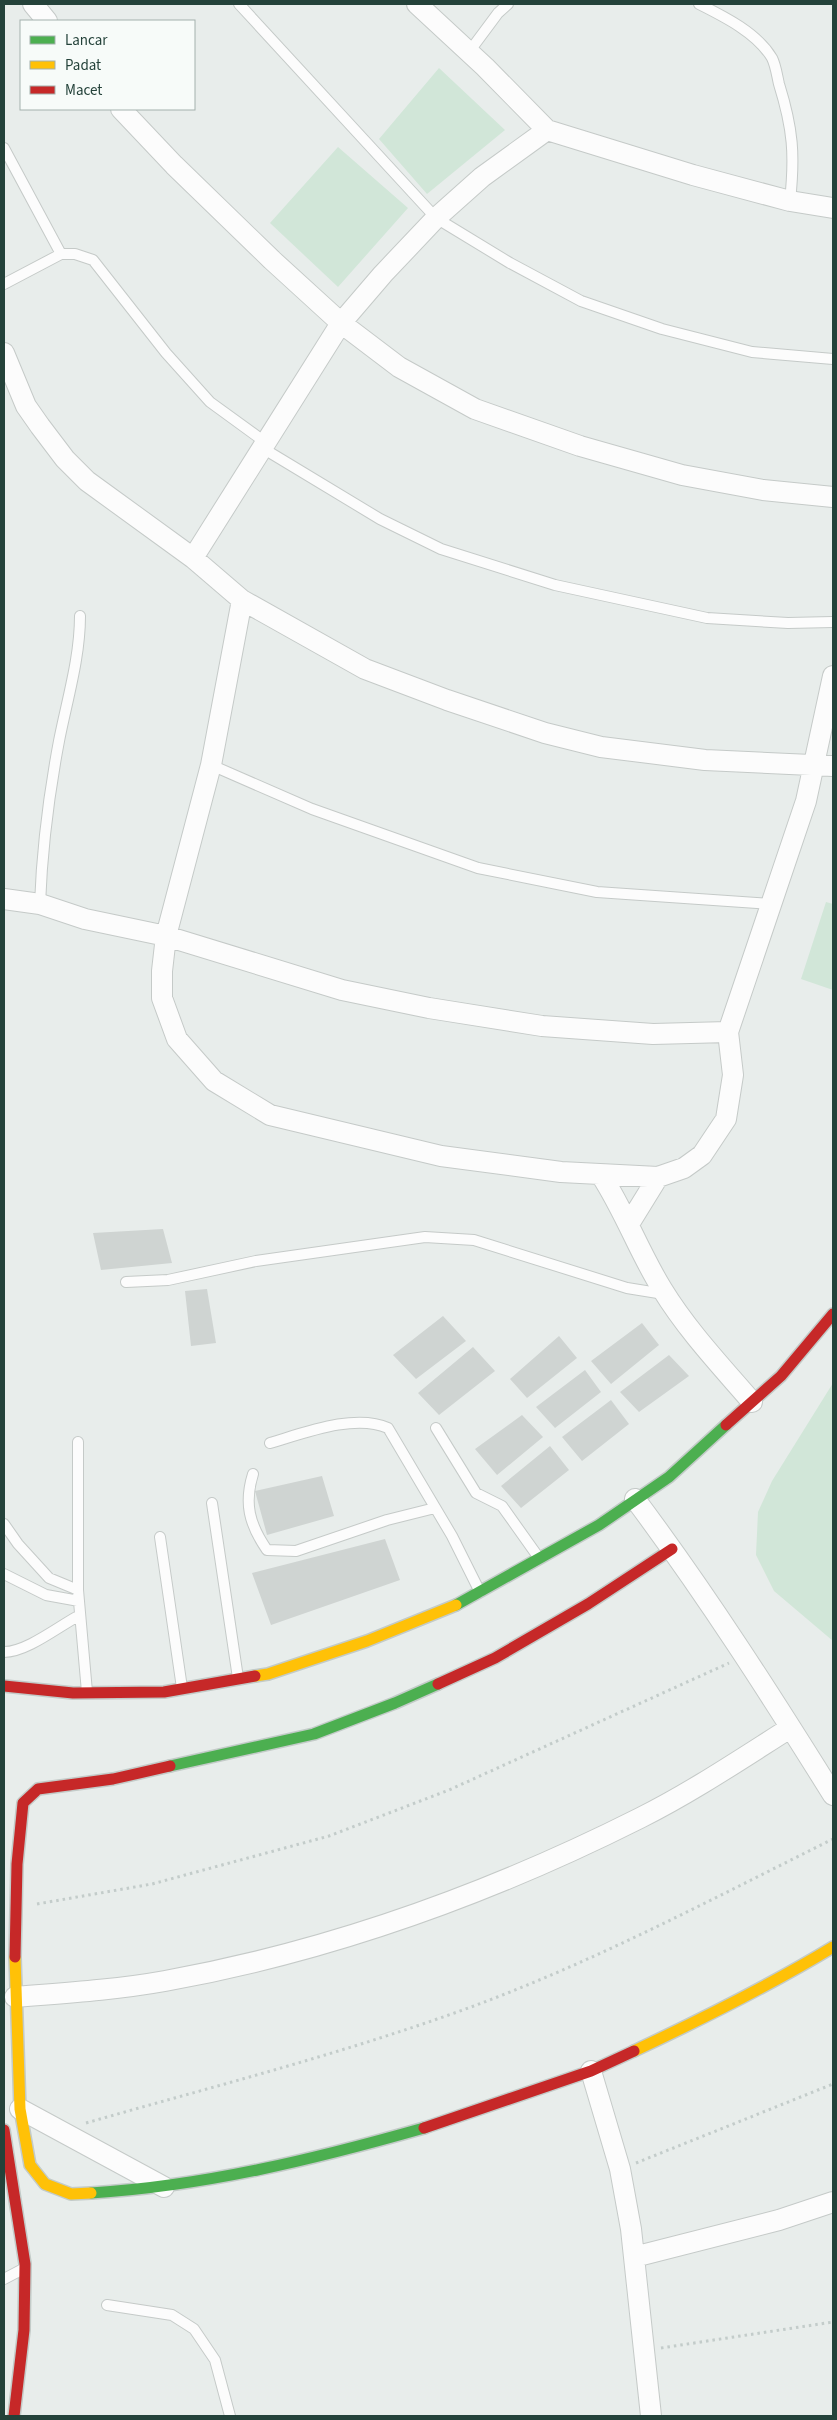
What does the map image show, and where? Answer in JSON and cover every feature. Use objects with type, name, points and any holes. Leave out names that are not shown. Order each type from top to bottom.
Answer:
[{"type":"street","points":[[32,4],[46,20]]},
{"type":"street","points":[[417,4],[469,52],[547,130],[693,175],[790,201],[833,208]]},
{"type":"street","points":[[122,110],[265,254],[342,323],[399,366],[475,409],[580,446],[682,475],[762,490],[833,497]]},
{"type":"street","points":[[193,558],[342,323],[383,274],[436,218],[482,177],[547,130]]},
{"type":"street","points":[[4,352],[9,381],[65,459],[87,481],[193,558],[242,600],[365,669],[447,700],[545,733],[601,747],[705,760],[824,766]]},
{"type":"street","points":[[242,600],[211,765],[166,936],[162,971],[162,998],[178,1039],[214,1081],[270,1115],[441,1156],[561,1172],[658,1177],[684,1168],[702,1155],[726,1119],[734,1075],[728,1032],[806,801],[824,766],[833,676]]},
{"type":"street","points":[[4,899],[40,904],[85,919],[166,936],[342,990],[429,1008],[542,1026],[653,1034],[728,1032]]},
{"type":"street","points":[[601,1175],[620,1204],[644,1258],[665,1294],[752,1402]]},
{"type":"street","points":[[629,1224],[658,1177]]},
{"type":"street","points":[[4,1686],[87,1693],[164,1692],[268,1674],[367,1641],[466,1601],[599,1525],[668,1477],[781,1376],[833,1314]]},
{"type":"street","points":[[635,1499],[672,1549],[744,1656],[833,1795]]},
{"type":"street","points":[[672,1549],[588,1604],[494,1658],[394,1703],[314,1734],[113,1779],[38,1789],[23,1803],[17,1864],[15,1997],[20,2108],[30,2165],[45,2184],[71,2194],[105,2193],[164,2187],[248,2173],[350,2149],[433,2125],[591,2070],[716,2012],[794,1971],[833,1947]]},
{"type":"street","points":[[15,1997],[108,1989],[163,1981],[301,1951],[388,1925],[499,1883],[633,1821],[720,1772],[790,1728]]},
{"type":"street","points":[[591,2070],[620,2169],[634,2256],[651,2416]]},
{"type":"street","points":[[20,2108],[164,2187]]},
{"type":"street","points":[[4,2132],[25,2268],[24,2330],[14,2416]]},
{"type":"street","points":[[634,2256],[780,2220],[833,2202]]},
{"type":"lane","points":[[239,4],[436,218],[510,263],[590,304],[662,329],[752,352],[833,359]]},
{"type":"lane","points":[[469,52],[508,4]]},
{"type":"lane","points":[[699,4],[725,17],[756,40],[772,59],[793,136],[794,168],[790,201]]},
{"type":"lane","points":[[4,148],[61,254]]},
{"type":"lane","points":[[4,284],[61,254],[75,254],[93,260],[166,353],[210,402],[266,442],[269,452],[380,520],[441,548],[555,585],[707,618],[788,623],[833,622]]},
{"type":"lane","points":[[40,904],[42,856],[58,744],[80,635],[80,616]]},
{"type":"lane","points":[[211,765],[312,809],[478,868],[597,892],[772,904]]},
{"type":"lane","points":[[126,1282],[168,1280],[256,1261],[426,1237],[474,1240],[626,1288],[665,1294]]},
{"type":"lane","points":[[270,1443],[350,1422],[377,1423],[388,1428],[435,1508],[480,1593]]},
{"type":"lane","points":[[436,1428],[476,1493],[502,1506],[540,1559]]},
{"type":"lane","points":[[78,1442],[78,1590],[87,1693]]},
{"type":"lane","points":[[253,1474],[247,1503],[257,1536],[267,1550],[296,1551],[387,1520],[435,1508]]},
{"type":"lane","points":[[212,1503],[238,1679]]},
{"type":"lane","points":[[4,1524],[18,1544],[49,1578],[78,1590]]},
{"type":"lane","points":[[160,1537],[182,1689]]},
{"type":"lane","points":[[4,1574],[46,1595],[79,1601]]},
{"type":"lane","points":[[4,1652],[11,1652],[36,1641],[80,1615]]},
{"type":"lane","points":[[4,2279],[25,2268]]},
{"type":"lane","points":[[106,2305],[172,2314],[194,2329],[215,2360],[230,2416]]},
{"type":"path","points":[[16,1907],[152,1884],[330,1836],[449,1790],[744,1656]]},
{"type":"path","points":[[60,2130],[357,2045],[472,2006],[597,1956],[833,1839]]},
{"type":"path","points":[[620,2169],[833,2084]]},
{"type":"path","points":[[644,2350],[833,2322]]},
{"type":"green space","points":[[439,68],[505,130],[427,194],[379,139]]},
{"type":"green space","points":[[338,147],[408,208],[338,287],[270,223]]},
{"type":"green space","points":[[826,902],[833,904],[833,990],[801,979]]},
{"type":"green space","points":[[833,1383],[833,1641],[774,1591],[756,1555],[758,1512],[772,1481]]},
{"type":"building","points":[[163,1229],[172,1263],[101,1270],[93,1233]]},
{"type":"building","points":[[207,1289],[216,1343],[191,1346],[185,1291]]},
{"type":"building","points":[[443,1316],[466,1341],[416,1379],[393,1355]]},
{"type":"building","points":[[642,1323],[659,1345],[611,1384],[591,1361]]},
{"type":"building","points":[[559,1336],[577,1358],[527,1398],[510,1379]]},
{"type":"building","points":[[473,1347],[495,1371],[439,1415],[418,1393]]},
{"type":"building","points":[[669,1355],[689,1376],[639,1412],[620,1392]]},
{"type":"building","points":[[585,1370],[601,1392],[555,1428],[536,1407]]},
{"type":"building","points":[[611,1400],[629,1424],[582,1461],[562,1437]]},
{"type":"building","points":[[522,1415],[543,1437],[497,1475],[475,1449]]},
{"type":"building","points":[[550,1446],[569,1470],[521,1508],[501,1486]]},
{"type":"building","points":[[322,1476],[334,1516],[267,1535],[255,1491]]},
{"type":"building","points":[[385,1539],[400,1580],[271,1625],[252,1573]]},
{"type":"traffic: fast","points":[[456,1605],[599,1525],[669,1477],[726,1425]]},
{"type":"traffic: fast","points":[[170,1766],[314,1734],[395,1703],[438,1684]]},
{"type":"traffic: fast","points":[[91,2193],[176,2184],[259,2170],[424,2128]]},
{"type":"traffic: slow","points":[[255,1676],[268,1674],[367,1641],[456,1605]]},
{"type":"traffic: slow","points":[[634,2051],[735,2002],[833,1947]]},
{"type":"traffic: slow","points":[[15,1957],[20,2109],[30,2165],[45,2184],[71,2194],[91,2193]]},
{"type":"traffic: jam","points":[[726,1425],[781,1376],[833,1314]]},
{"type":"traffic: jam","points":[[438,1684],[495,1658],[588,1604],[672,1549]]},
{"type":"traffic: jam","points":[[4,1686],[73,1693],[164,1692],[255,1676]]},
{"type":"traffic: jam","points":[[15,1957],[17,1864],[23,1803],[38,1789],[113,1779],[170,1766]]},
{"type":"traffic: jam","points":[[424,2128],[591,2071],[634,2051]]},
{"type":"traffic: jam","points":[[4,2130],[25,2264],[24,2330],[14,2416]]}]
